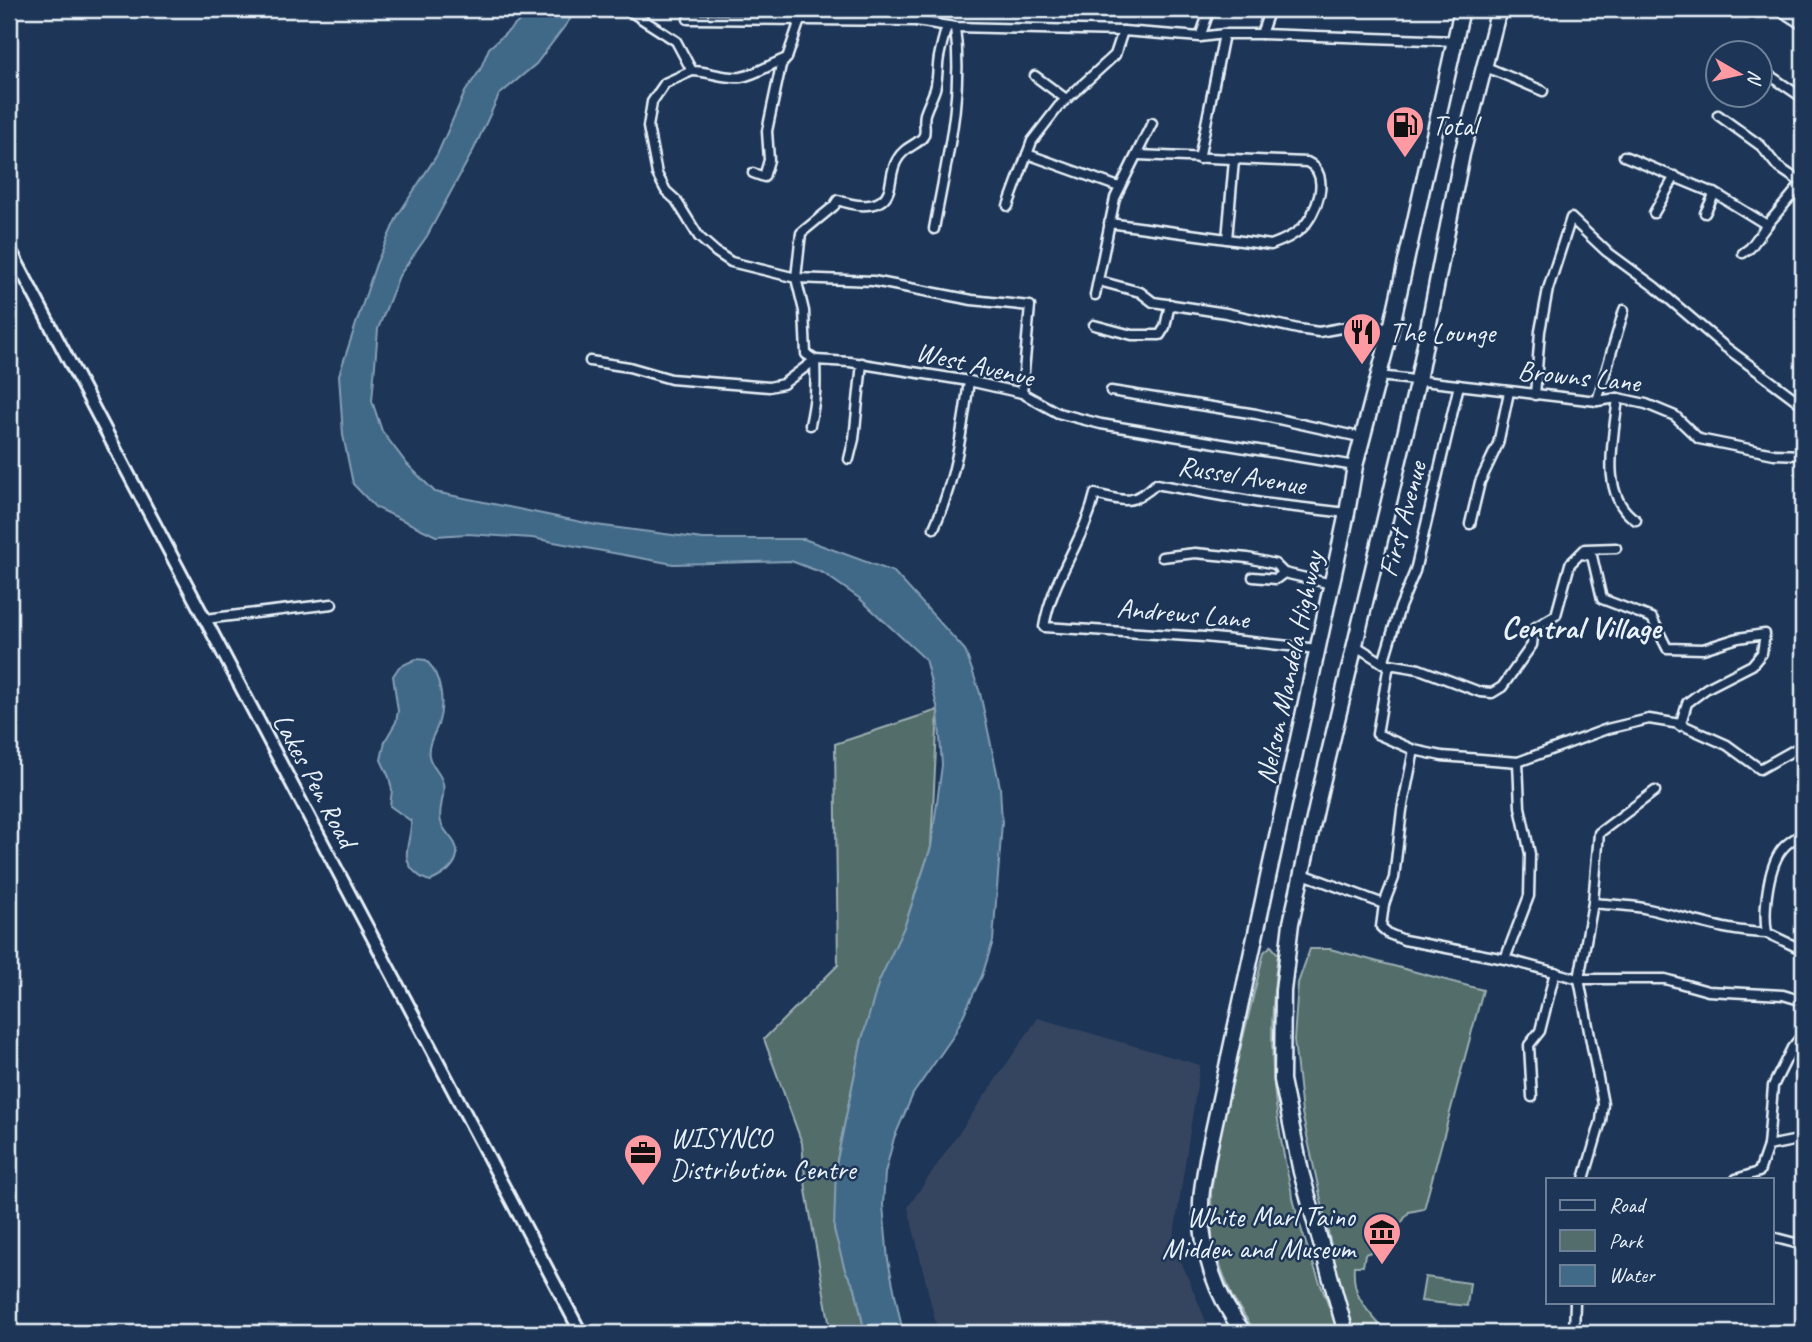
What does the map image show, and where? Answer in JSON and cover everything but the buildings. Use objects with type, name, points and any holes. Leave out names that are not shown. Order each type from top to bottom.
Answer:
[{"type":"highway","name":"Nelson Mandela Highway","points":[[1244,1333],[1213,1276],[1203,1232],[1201,1202],[1207,1159],[1319,649],[1355,466],[1391,329],[1462,9]]},
{"type":"highway","name":"Nelson Mandela Highway","points":[[1346,1333],[1301,1172],[1282,1080],[1283,992],[1291,923],[1306,869],[1353,644],[1419,380],[1462,154],[1499,9]]},
{"type":"street","points":[[916,21],[919,9]]},
{"type":"street","points":[[1200,37],[1210,9]]},
{"type":"street","points":[[1261,34],[1270,9]]},
{"type":"street","points":[[631,12],[676,41],[692,71]]},
{"type":"street","points":[[1784,13],[1803,25]]},
{"type":"street","points":[[688,19],[916,21],[951,27],[1200,37],[1261,34],[1455,41]]},
{"type":"street","points":[[752,173],[764,177],[769,160],[767,131],[781,65],[787,58],[800,20]]},
{"type":"street","points":[[934,229],[956,100],[958,51],[951,27]]},
{"type":"street","points":[[815,360],[806,354],[804,311],[796,278],[801,233],[838,200],[861,205],[881,203],[886,198],[892,168],[898,157],[905,148],[918,143],[924,135],[924,116],[928,100],[934,90],[939,57],[951,27]]},
{"type":"street","points":[[1008,205],[1032,141],[1066,99],[1115,55],[1123,32]]},
{"type":"street","points":[[1199,159],[1224,34]]},
{"type":"street","points":[[787,58],[743,76],[719,76],[705,71],[692,71],[665,82],[652,103],[648,127],[657,174],[666,191],[676,200],[699,237],[731,262],[796,278],[873,281],[972,300],[1030,306],[1022,393]]},
{"type":"street","points":[[1486,67],[1543,91]]},
{"type":"street","points":[[1035,76],[1066,99]]},
{"type":"street","points":[[1773,78],[1803,98]]},
{"type":"street","points":[[1718,115],[1762,146],[1777,166],[1802,183],[1743,253]]},
{"type":"street","points":[[1096,295],[1109,223],[1119,187],[1138,155],[1152,123]]},
{"type":"street","points":[[1027,155],[1119,187]]},
{"type":"street","points":[[1109,223],[1271,245],[1289,238],[1309,220],[1320,193],[1317,171],[1307,162],[1138,155]]},
{"type":"street","points":[[1624,156],[1715,193],[1767,225]]},
{"type":"street","points":[[1227,239],[1234,160]]},
{"type":"street","points":[[1654,213],[1675,176]]},
{"type":"street","points":[[1705,213],[1715,193]]},
{"type":"street","points":[[1535,395],[1540,331],[1548,289],[1570,218],[1606,251],[1656,287],[1724,346],[1802,399]]},
{"type":"street","name":"Lakes Pen Road","points":[[9,247],[581,1333]]},
{"type":"street","points":[[1100,281],[1140,292],[1153,302],[1319,332],[1352,326],[1391,329]]},
{"type":"street","points":[[1094,325],[1132,335],[1160,335],[1165,327],[1170,304]]},
{"type":"street","points":[[1597,401],[1624,310]]},
{"type":"street","points":[[590,361],[629,367],[671,379],[769,387],[783,384],[815,360]]},
{"type":"street","points":[[810,425],[817,394],[815,360]]},
{"type":"street","name":"West Avenue","points":[[815,360],[862,363],[969,381],[1022,393],[1058,413],[1101,424],[1355,466]]},
{"type":"street","points":[[849,459],[854,439],[862,363]]},
{"type":"street","name":"Browns Lane","points":[[1379,376],[1597,401],[1618,398],[1646,404],[1675,416],[1699,439],[1774,454],[1803,455]]},
{"type":"street","points":[[934,528],[946,503],[959,453],[969,381]]},
{"type":"street","name":"First Avenue","points":[[1414,750],[1377,734],[1386,664],[1400,607],[1416,571],[1459,385]]},
{"type":"street","points":[[1111,391],[1256,414],[1364,438]]},
{"type":"street","points":[[1470,524],[1480,482],[1498,444],[1509,392]]},
{"type":"street","points":[[1618,398],[1611,470],[1620,507],[1636,520]]},
{"type":"street","name":"Russel Avenue","points":[[1044,627],[1053,590],[1090,516],[1095,494],[1128,502],[1142,497],[1156,484],[1261,503],[1347,513]]},
{"type":"street","points":[[1353,644],[1386,664],[1419,669],[1480,692],[1492,692],[1502,687],[1532,645],[1534,628],[1556,615],[1570,564],[1585,549],[1616,548]]},
{"type":"street","points":[[1162,557],[1195,553],[1228,556],[1275,564],[1284,573],[1332,584]]},
{"type":"street","points":[[1582,554],[1592,556],[1602,599],[1652,618],[1667,648],[1703,649],[1738,638],[1765,634],[1762,653],[1752,665],[1707,688],[1687,704],[1680,726]]},
{"type":"street","points":[[1253,577],[1276,579],[1284,573]]},
{"type":"street","points":[[205,619],[332,604]]},
{"type":"street","name":"Andrews Lane","points":[[1044,627],[1192,636],[1319,649]]},
{"type":"street","points":[[1803,746],[1760,769],[1727,745],[1680,726],[1649,719],[1607,729],[1518,762],[1442,756],[1414,750],[1402,810],[1394,878],[1384,904],[1381,927],[1389,934],[1404,940],[1505,959],[1580,979],[1665,979],[1708,991],[1783,995],[1803,1001]]},
{"type":"street","points":[[1505,959],[1529,897],[1530,854],[1520,807],[1518,762]]},
{"type":"street","points":[[1584,1178],[1601,1121],[1602,1104],[1580,979],[1593,903],[1599,833],[1655,791]]},
{"type":"street","points":[[1767,933],[1764,917],[1773,867],[1783,847],[1803,833]]},
{"type":"street","points":[[1306,869],[1384,904]]},
{"type":"street","points":[[1593,903],[1645,908],[1704,925],[1767,933],[1803,950]]},
{"type":"street","points":[[1532,1097],[1529,1045],[1540,1031],[1555,972]]},
{"type":"street","points":[[1742,1178],[1759,1175],[1768,1146],[1773,1086],[1792,1048],[1803,1034]]},
{"type":"street","points":[[1768,1146],[1803,1139]]},
{"type":"street","points":[[1773,1237],[1803,1245]]},
{"type":"street","points":[[1574,1333],[1575,1304]]},
{"type":"shaded area","points":[[1038,1018],[1200,1065],[1173,1242],[1211,1333],[938,1333],[908,1207]]},
{"type":"green space","points":[[938,710],[931,847],[862,1039],[836,1165],[845,1270],[855,1287],[865,1333],[831,1333],[806,1190],[802,1143],[764,1039],[838,965],[835,744]]},
{"type":"green space","points":[[1271,946],[1278,954],[1272,1055],[1283,1151],[1302,1233],[1339,1333],[1256,1333],[1232,1297],[1212,1244],[1211,1192],[1221,1128],[1264,952]]},
{"type":"green space","points":[[1310,949],[1330,949],[1483,990],[1424,1209],[1409,1212],[1397,1229],[1396,1244],[1365,1254],[1363,1266],[1354,1266],[1357,1291],[1363,1304],[1379,1324],[1377,1333],[1355,1333],[1352,1327],[1336,1268],[1302,1113],[1294,1040],[1298,983]]},
{"type":"green space","points":[[1425,1277],[1470,1283],[1467,1306],[1421,1301]]},
{"type":"water","points":[[533,9],[585,9],[571,18],[536,64],[499,95],[474,149],[427,236],[399,276],[378,329],[372,401],[382,431],[407,464],[435,492],[596,525],[703,539],[804,539],[894,572],[965,650],[980,693],[1000,787],[1002,823],[993,941],[982,976],[954,1035],[913,1094],[894,1138],[885,1173],[883,1205],[888,1260],[903,1333],[865,1333],[855,1288],[845,1270],[834,1230],[836,1165],[862,1039],[879,981],[905,925],[931,847],[942,765],[938,710],[925,659],[859,598],[823,573],[791,561],[673,564],[532,538],[467,534],[436,536],[375,507],[353,484],[343,435],[339,375],[376,264],[398,215],[437,155],[465,92],[480,70],[489,48]]},
{"type":"water","points":[[416,659],[426,660],[436,674],[441,691],[440,717],[430,744],[429,756],[443,784],[441,822],[457,850],[456,860],[451,868],[431,881],[418,875],[408,861],[411,821],[390,806],[392,790],[381,760],[385,741],[396,722],[398,711],[393,676],[399,667]]},
{"type":"place","name":"Total","points":[[1405,159]]},
{"type":"place","name":"The Lounge","points":[[1362,366]]},
{"type":"place","name":"WISYNCO Distribution Centre","points":[[643,1187]]},
{"type":"place","name":"White Marl Taino Midden and Museum","points":[[1382,1266]]},
{"type":"district","name":"Central Village","points":[[1581,627]]}]
